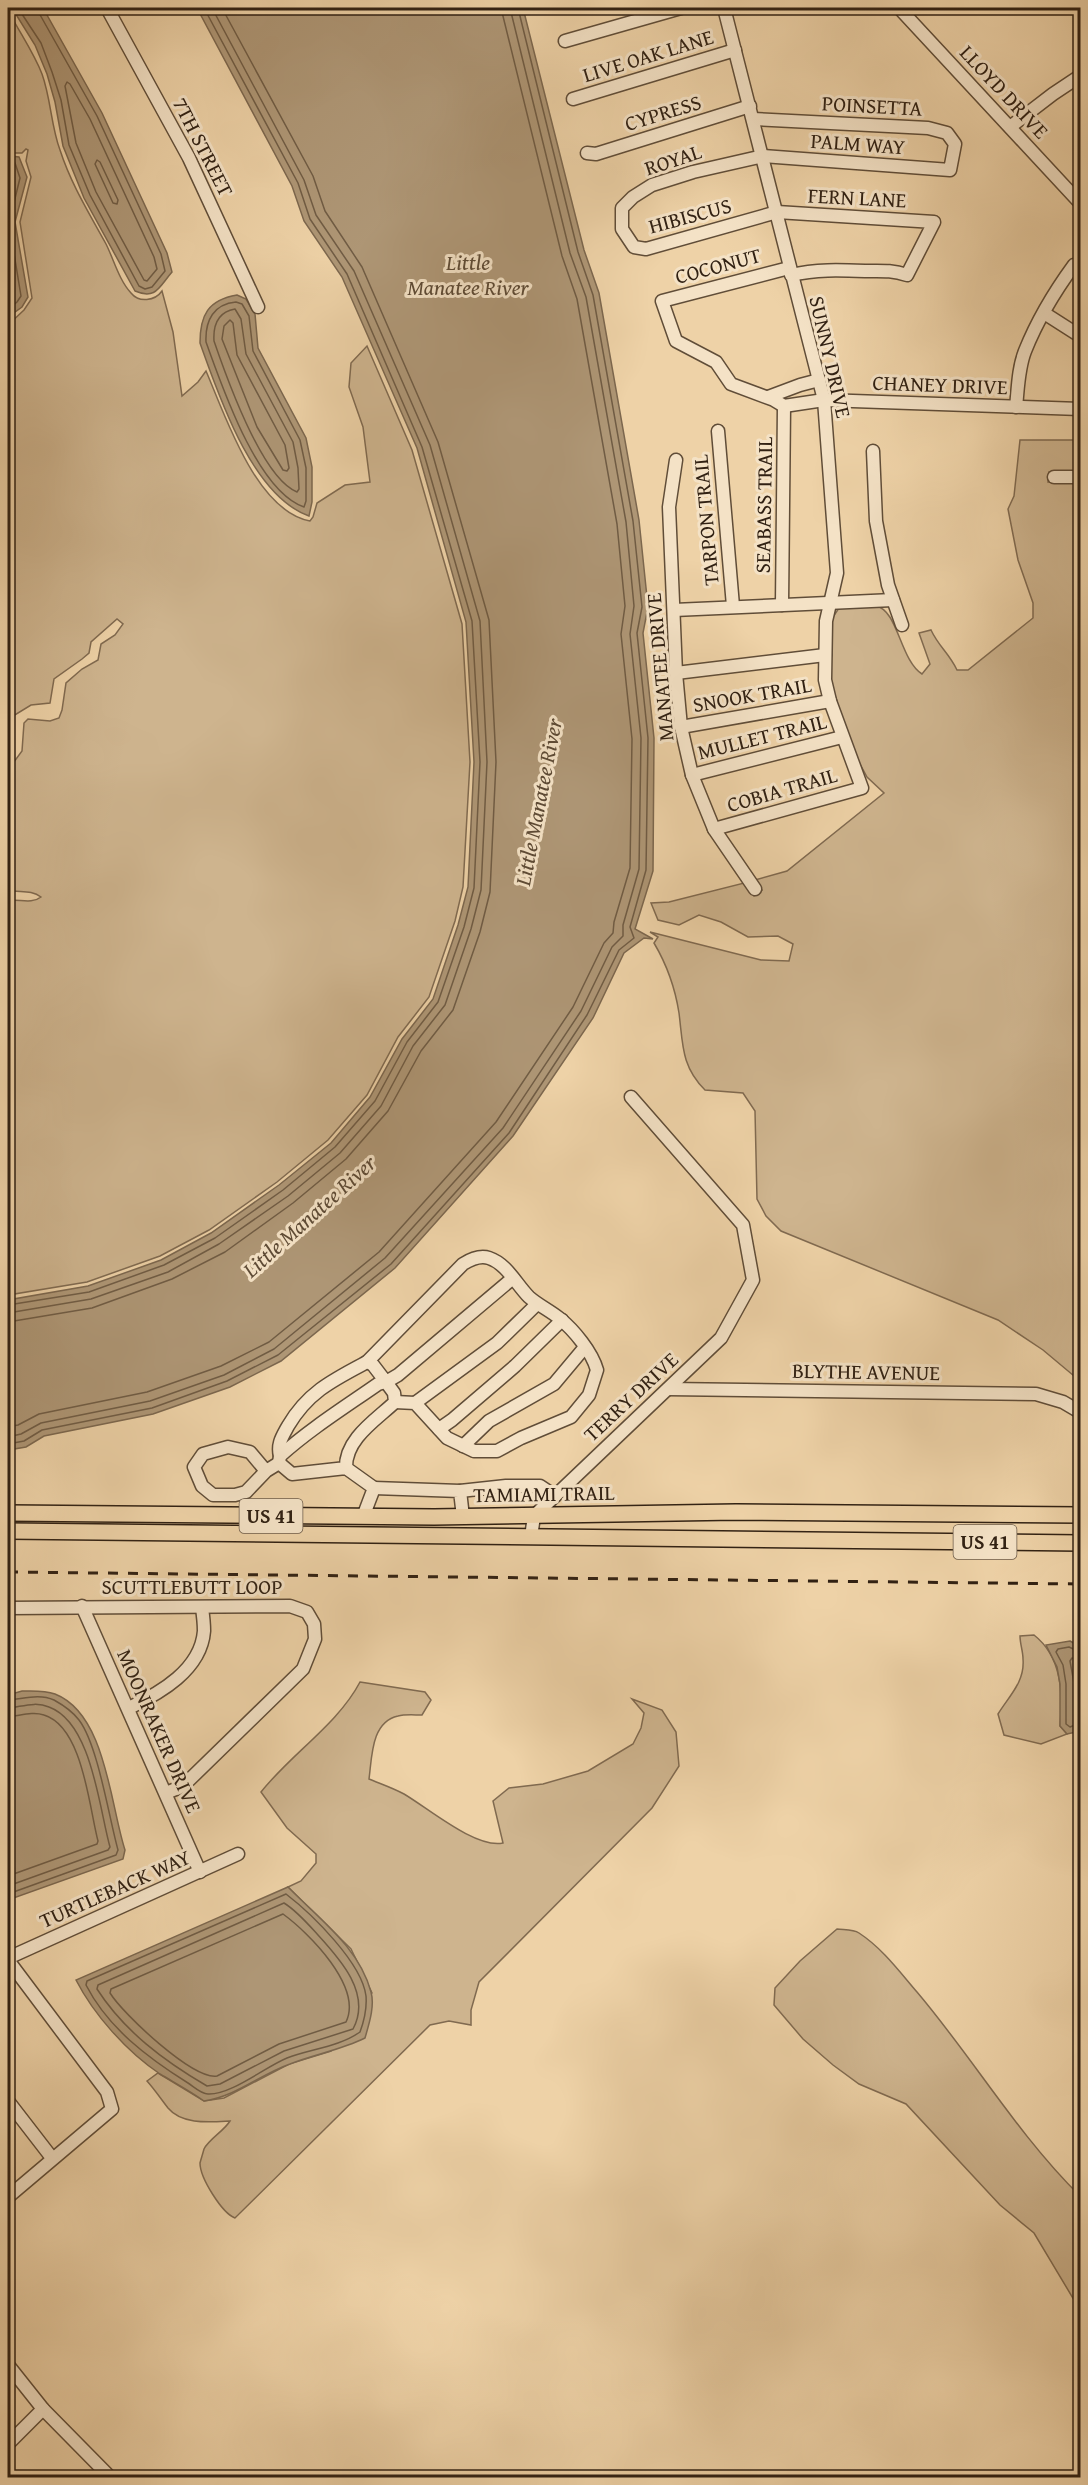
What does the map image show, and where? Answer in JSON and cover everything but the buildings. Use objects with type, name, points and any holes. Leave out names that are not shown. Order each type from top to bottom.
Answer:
[{"type":"main road","name":"TAMIAMI TRAIL","points":[[8,1513],[463,1517],[736,1512],[1080,1515]]},
{"type":"main road","name":"TAMIAMI TRAIL","points":[[8,1531],[1080,1543]]},
{"type":"street","name":"7TH STREET","points":[[107,8],[189,158],[258,307]]},
{"type":"street","points":[[565,41],[681,8]]},
{"type":"street","name":"SUNNY DRIVE","points":[[724,8],[824,400],[837,573],[826,621],[825,680],[842,737],[862,788]]},
{"type":"street","name":"LLOYD DRIVE","points":[[898,8],[1080,203]]},
{"type":"street","points":[[1077,8],[1080,11]]},
{"type":"street","name":"LIVE OAK LANE","points":[[573,99],[735,50]]},
{"type":"street","points":[[1010,127],[1080,76]]},
{"type":"street","name":"CYPRESS","points":[[587,153],[596,154],[750,106]]},
{"type":"street","name":"POINSETTA","points":[[753,119],[928,128],[947,133],[955,144],[950,170]]},
{"type":"street","name":"PALM WAY","points":[[763,156],[950,170]]},
{"type":"street","name":"ROYAL","points":[[622,229],[622,208],[633,197],[652,185],[693,172],[763,156]]},
{"type":"street","name":"FERN LANE","points":[[777,212],[934,222],[907,275],[886,269],[790,271]]},
{"type":"street","name":"HIBISCUS","points":[[622,229],[634,247],[646,249],[777,212]]},
{"type":"street","points":[[1016,407],[1025,352],[1060,284],[1077,269]]},
{"type":"street","name":"COCONUT","points":[[768,397],[731,384],[716,362],[676,341],[662,302],[790,271]]},
{"type":"street","points":[[1044,313],[1080,336]]},
{"type":"street","points":[[768,397],[819,380]]},
{"type":"street","points":[[768,397],[784,406]]},
{"type":"street","name":"CHANEY DRIVE","points":[[784,406],[824,400],[1080,409]]},
{"type":"street","name":"SEABASS TRAIL","points":[[782,605],[784,406]]},
{"type":"street","name":"TARPON TRAIL","points":[[718,431],[733,606]]},
{"type":"street","points":[[873,451],[876,521],[888,585],[902,625]]},
{"type":"street","name":"MANATEE DRIVE","points":[[676,460],[669,507],[676,673],[681,727],[692,775],[714,829],[755,889]]},
{"type":"street","points":[[1054,477],[1080,477]]},
{"type":"street","points":[[674,610],[893,600]]},
{"type":"street","points":[[676,673],[825,655]]},
{"type":"street","name":"SNOOK TRAIL","points":[[681,727],[830,701]]},
{"type":"street","name":"MULLET TRAIL","points":[[692,775],[842,737]]},
{"type":"street","name":"COBIA TRAIL","points":[[714,829],[862,788]]},
{"type":"street","name":"TERRY DRIVE","points":[[534,1516],[721,1338],[753,1280],[743,1225],[631,1097]]},
{"type":"street","points":[[415,1403],[447,1438],[480,1452],[497,1451],[527,1435],[571,1417],[589,1395],[597,1370],[595,1362],[585,1347],[562,1320],[537,1304],[504,1267],[493,1260],[487,1257],[471,1258],[367,1362],[309,1396],[281,1439],[278,1448],[280,1460],[292,1474],[346,1468],[374,1488],[460,1491],[506,1486],[540,1486],[555,1496]]},
{"type":"street","points":[[266,1471],[250,1452],[228,1446],[203,1454],[194,1467],[202,1486],[213,1496],[246,1492],[296,1442],[378,1384],[398,1376],[513,1278]]},
{"type":"street","points":[[346,1468],[346,1456],[352,1444],[395,1402],[415,1403],[497,1343],[537,1304]]},
{"type":"street","points":[[439,1429],[515,1366],[562,1320]]},
{"type":"street","points":[[463,1446],[489,1421],[554,1384],[585,1347]]},
{"type":"street","points":[[367,1362],[373,1365],[394,1393],[395,1402]]},
{"type":"street","name":"BLYTHE AVENUE","points":[[668,1389],[1036,1394],[1063,1402],[1080,1412]]},
{"type":"street","points":[[363,1516],[374,1488]]},
{"type":"street","points":[[460,1491],[463,1517]]},
{"type":"street","points":[[531,1536],[534,1516]]},
{"type":"street","name":"MOONRAKER DRIVE","points":[[82,1606],[200,1872]]},
{"type":"street","name":"SCUTTLEBUTT LOOP","points":[[8,1608],[290,1606],[307,1612],[314,1624],[315,1639],[303,1669],[183,1786],[166,1793]]},
{"type":"street","points":[[129,1708],[156,1694],[190,1667],[200,1648],[204,1632],[202,1608]]},
{"type":"street","name":"TURTLEBACK WAY","points":[[8,1959],[238,1854]]},
{"type":"street","points":[[8,1959],[107,2092],[112,2109],[8,2197]]},
{"type":"street","points":[[8,2101],[52,2158]]},
{"type":"street","points":[[8,2365],[43,2409],[111,2478]]},
{"type":"street","points":[[8,2444],[43,2409]]},
{"type":"shaded area","points":[[8,10],[42,74],[57,141],[69,175],[106,244],[123,282],[134,296],[142,299],[151,299],[162,291],[173,332],[182,396],[198,382],[206,371],[233,435],[258,481],[274,500],[291,513],[310,521],[317,503],[345,485],[370,482],[363,427],[349,387],[351,363],[367,346],[412,450],[462,624],[470,762],[463,887],[455,921],[429,997],[398,1037],[367,1095],[328,1140],[277,1182],[209,1230],[160,1256],[87,1282],[8,1295],[8,901],[33,901],[41,897],[29,892],[8,890],[8,770],[22,751],[24,723],[28,719],[50,721],[59,718],[66,683],[82,669],[98,660],[101,644],[115,635],[123,624],[117,619],[91,642],[89,653],[54,679],[50,703],[31,705],[13,716],[9,731],[13,747],[8,755],[8,325],[24,310],[32,298],[20,222],[31,177],[26,161],[28,150],[22,153],[8,153]]},
{"type":"shaded area","points":[[1020,440],[1080,440],[1080,472],[1049,472],[1048,482],[1080,482],[1080,1381],[1043,1350],[998,1320],[781,1231],[766,1216],[757,1199],[755,1111],[743,1093],[705,1090],[691,1072],[684,1054],[673,985],[654,943],[658,937],[650,932],[761,960],[789,961],[793,944],[778,936],[748,937],[721,922],[699,915],[679,925],[658,920],[651,903],[669,902],[744,883],[754,896],[762,890],[755,880],[787,871],[884,793],[867,777],[854,753],[831,685],[831,620],[839,608],[872,605],[883,609],[889,616],[909,658],[922,674],[930,664],[919,633],[931,630],[957,670],[968,670],[1033,618],[1033,603],[1018,560],[1008,509],[1014,496]]},
{"type":"shaded area","points":[[1034,1635],[1050,1654],[1059,1676],[1060,1726],[1067,1734],[1041,1744],[1004,1735],[998,1714],[1019,1682],[1021,1675],[1023,1659],[1020,1636]]},
{"type":"shaded area","points":[[360,1682],[425,1692],[431,1700],[422,1715],[398,1716],[382,1725],[374,1742],[369,1779],[404,1794],[452,1826],[480,1840],[503,1843],[493,1801],[509,1788],[543,1784],[588,1771],[633,1744],[641,1728],[644,1713],[632,1699],[662,1710],[676,1732],[679,1766],[652,1808],[479,1982],[471,2010],[471,2025],[449,2021],[430,2025],[235,2218],[224,2209],[213,2194],[200,2163],[206,2145],[230,2121],[197,2121],[181,2117],[168,2108],[147,2081],[158,2073],[204,2101],[224,2098],[289,2064],[331,2051],[372,1993],[351,1949],[288,1887],[301,1881],[316,1863],[316,1854],[287,1828],[261,1792],[339,1712]]},
{"type":"shaded area","points":[[837,1929],[859,1933],[890,1960],[938,2017],[1036,2148],[1080,2196],[1080,2310],[1034,2233],[1000,2205],[906,2104],[859,2084],[833,2065],[803,2039],[774,2005],[775,1988],[800,1961]]},
{"type":"water","points":[[12,8],[43,8],[102,113],[167,253],[172,272],[153,293],[135,291],[84,198],[63,146],[47,74],[35,45]]},
{"type":"water","name":"Little Manatee River","points":[[197,8],[523,8],[584,250],[599,293],[639,520],[648,607],[643,633],[654,738],[653,871],[635,929],[653,939],[644,938],[624,953],[593,1018],[513,1136],[395,1268],[281,1361],[230,1387],[153,1414],[44,1436],[26,1447],[8,1450],[8,1300],[88,1286],[161,1260],[211,1233],[279,1185],[331,1143],[370,1097],[402,1039],[433,999],[468,887],[474,762],[466,622],[417,448],[342,277],[304,221],[292,186]]},
{"type":"water","points":[[8,157],[19,157],[27,177],[15,222],[28,297],[22,307],[8,317]]},
{"type":"water","points":[[237,295],[246,299],[255,314],[258,348],[306,438],[312,467],[312,502],[309,516],[289,505],[271,488],[254,466],[228,416],[200,343],[202,324],[208,310],[219,301]]},
{"type":"water","points":[[1070,1641],[1079,1646],[1080,1653],[1080,1720],[1076,1732],[1067,1734],[1060,1726],[1060,1684],[1057,1667],[1046,1645]]},
{"type":"water","points":[[22,1691],[43,1691],[55,1694],[72,1705],[85,1720],[104,1762],[125,1850],[123,1859],[8,1900],[8,1695]]},
{"type":"water","points":[[288,1887],[348,1947],[365,1976],[372,2003],[365,2038],[290,2064],[227,2095],[204,2101],[160,2074],[135,2055],[112,2032],[76,1980]]},
{"type":"railway","points":[[8,1572],[1080,1584]]}]
